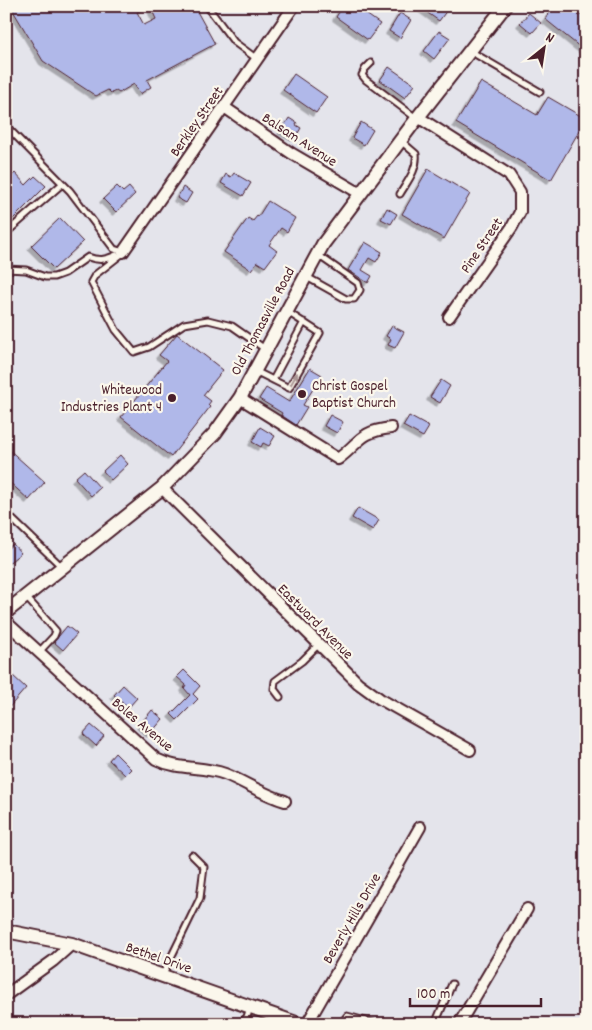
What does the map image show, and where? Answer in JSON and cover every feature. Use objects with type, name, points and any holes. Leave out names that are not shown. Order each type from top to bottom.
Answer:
[{"type":"street","name":"Berkley Street","points":[[123,252],[294,6]]},
{"type":"street","name":"Old Thomasville Road","points":[[6,612],[162,488],[216,433],[240,398],[323,244],[417,118],[505,6]]},
{"type":"street","name":"Balsam Avenue","points":[[224,107],[291,153],[361,194]]},
{"type":"street","name":"Pine Street","points":[[417,118],[509,175],[520,192],[520,212],[512,227],[449,317]]},
{"type":"street","points":[[240,398],[338,459],[360,438],[376,430],[391,428]]},
{"type":"street","name":"Eastward Avenue","points":[[162,488],[358,683],[380,699],[470,750]]},
{"type":"street","name":"Boles Avenue","points":[[6,622],[156,759],[168,765],[224,773],[286,801]]},
{"type":"street","name":"Beverly Hills Drive","points":[[307,1024],[420,827]]},
{"type":"street","points":[[459,1024],[527,909]]},
{"type":"street","name":"Bethel Drive","points":[[6,931],[72,944],[294,1023]]},
{"type":"street","points":[[6,996],[53,961],[72,944]]},
{"type":"lane","points":[[207,6],[234,42],[257,59]]},
{"type":"lane","points":[[470,51],[540,92]]},
{"type":"lane","points":[[371,63],[362,75],[366,80],[417,118]]},
{"type":"lane","points":[[6,126],[70,191],[114,249],[123,252]]},
{"type":"lane","points":[[400,141],[416,154],[417,161],[412,174],[400,194]]},
{"type":"lane","points":[[6,233],[62,184]]},
{"type":"lane","points":[[6,270],[26,270],[45,277],[54,277],[65,273],[88,257],[95,260],[104,260],[123,252]]},
{"type":"lane","points":[[123,252],[95,275],[91,282],[116,330],[134,352],[149,347],[184,324],[208,320],[232,326],[266,349]]},
{"type":"lane","points":[[305,276],[346,299],[354,299],[360,290],[358,283],[317,254]]},
{"type":"lane","points":[[254,370],[289,388],[320,333],[286,311]]},
{"type":"lane","points":[[273,380],[304,322]]},
{"type":"lane","points":[[6,514],[62,567]]},
{"type":"lane","points":[[25,596],[56,631],[39,652]]},
{"type":"lane","points":[[280,697],[274,689],[275,681],[302,661],[319,644]]},
{"type":"lane","points":[[162,976],[200,898],[204,868],[192,855]]},
{"type":"lane","points":[[435,1024],[452,984]]},
{"type":"lane","points":[[240,1024],[247,1017],[250,1007]]},
{"type":"lane","points":[[341,1024],[347,1016],[376,1024]]},
{"type":"building","points":[[17,6],[147,6],[137,12],[144,25],[156,19],[150,6],[194,6],[215,44],[147,80],[151,87],[140,94],[134,84],[119,93],[116,91],[111,93],[108,90],[96,96],[43,61],[12,9]]},
{"type":"building","points":[[343,6],[355,6],[380,24],[368,40],[336,17]]},
{"type":"building","points":[[418,6],[450,6],[439,21]]},
{"type":"building","points":[[555,6],[569,6],[586,20],[586,52],[545,19]]},
{"type":"building","points":[[400,13],[411,20],[400,38],[389,31]]},
{"type":"building","points":[[529,13],[541,23],[532,33],[520,23]]},
{"type":"building","points":[[439,31],[450,38],[434,59],[424,51]]},
{"type":"building","points":[[389,67],[415,85],[405,98],[380,80]]},
{"type":"building","points":[[294,74],[327,97],[316,113],[283,90]]},
{"type":"building","points":[[481,82],[537,115],[548,97],[586,119],[551,180],[456,123]]},
{"type":"building","points":[[289,118],[301,128],[295,138],[281,131]]},
{"type":"building","points":[[361,122],[373,130],[364,145],[352,138]]},
{"type":"building","points":[[428,169],[470,194],[444,239],[402,214]]},
{"type":"building","points":[[15,173],[26,185],[35,176],[46,186],[12,220],[6,215],[6,182]]},
{"type":"building","points":[[234,173],[251,183],[243,196],[221,183],[226,174],[231,177]]},
{"type":"building","points":[[117,186],[123,192],[129,187],[135,194],[116,212],[103,199]]},
{"type":"building","points":[[183,187],[192,193],[186,203],[177,198]]},
{"type":"building","points":[[268,201],[295,218],[287,232],[281,228],[269,245],[277,251],[265,267],[257,262],[251,270],[224,252],[248,218],[253,221],[258,217]]},
{"type":"building","points":[[387,208],[397,214],[391,224],[381,219]]},
{"type":"building","points":[[60,218],[83,242],[54,269],[31,246]]},
{"type":"building","points":[[365,242],[382,252],[376,262],[369,258],[362,270],[372,276],[368,283],[348,270]]},
{"type":"building","points":[[392,326],[404,332],[395,348],[388,345],[391,339],[386,336]]},
{"type":"building","name":"Whitewood Industries Plant 4","points":[[177,334],[223,370],[203,395],[211,401],[208,405],[210,407],[171,457],[121,417],[167,361],[159,355]]},
{"type":"building","name":"Christ Gospel Baptist Church","points":[[310,368],[322,375],[303,405],[307,407],[296,425],[281,415],[282,413],[259,399],[266,388],[289,402]]},
{"type":"building","points":[[441,380],[450,386],[440,403],[430,397]]},
{"type":"building","points":[[330,415],[343,422],[337,433],[324,426]]},
{"type":"building","points":[[409,416],[429,427],[423,437],[403,426]]},
{"type":"building","points":[[260,427],[275,436],[269,446],[263,443],[261,447],[252,442]]},
{"type":"building","points":[[6,447],[45,482],[29,500],[6,479]]},
{"type":"building","points":[[120,455],[128,464],[111,480],[103,471]]},
{"type":"building","points":[[84,470],[100,488],[91,496],[75,478]]},
{"type":"building","points":[[358,508],[379,520],[373,530],[352,518]]},
{"type":"building","points":[[13,544],[21,553],[6,565],[6,550]]},
{"type":"building","points":[[67,626],[77,634],[63,650],[54,642]]},
{"type":"building","points":[[184,670],[200,686],[193,694],[198,699],[177,720],[171,714],[190,695],[184,688],[186,685],[177,677]]},
{"type":"building","points":[[12,675],[26,688],[6,711],[6,681]]},
{"type":"building","points":[[123,685],[137,698],[128,708],[114,695]]},
{"type":"building","points":[[152,710],[163,719],[150,734],[140,725]]},
{"type":"building","points":[[91,725],[104,736],[96,746],[83,734]]},
{"type":"building","points":[[115,753],[131,769],[125,775],[109,760]]},
{"type":"place","name":"Christ Gospel Baptist Church","points":[[302,394]]},
{"type":"place","name":"Whitewood Industries Plant 4","points":[[172,398]]}]
